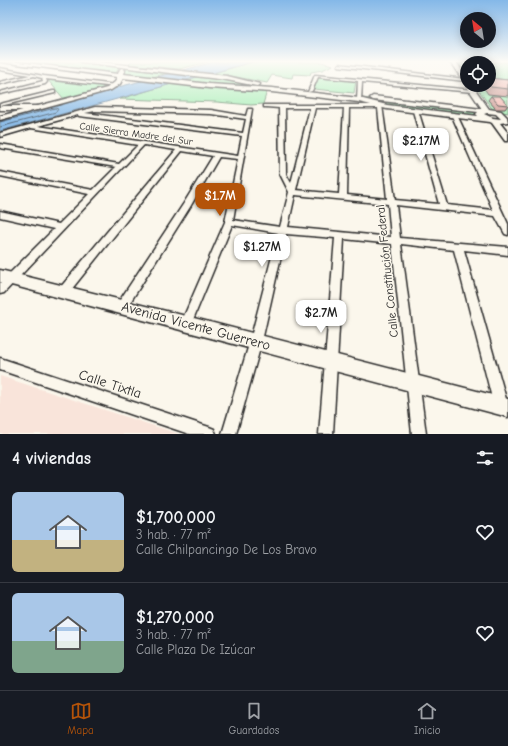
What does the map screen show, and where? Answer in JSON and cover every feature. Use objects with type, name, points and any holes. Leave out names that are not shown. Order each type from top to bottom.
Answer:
[{"type":"street","points":[[0,93],[44,82]]},
{"type":"street","points":[[82,82],[116,86]]},
{"type":"street","points":[[116,86],[117,82]]},
{"type":"street","points":[[174,82],[359,98],[485,111],[508,122]]},
{"type":"street","points":[[249,82],[359,98],[380,106]]},
{"type":"street","points":[[310,91],[314,82]]},
{"type":"street","points":[[359,98],[360,82]]},
{"type":"street","points":[[385,82],[460,90]]},
{"type":"street","points":[[0,118],[116,86]]},
{"type":"street","points":[[0,105],[53,92]]},
{"type":"street","points":[[474,92],[485,111]]},
{"type":"street","points":[[266,106],[380,106],[455,116],[499,118]]},
{"type":"street","name":"Calle Constitución Federal","points":[[380,106],[419,434]]},
{"type":"street","points":[[282,107],[283,174],[292,192]]},
{"type":"street","points":[[229,434],[256,341],[313,107]]},
{"type":"street","points":[[343,197],[347,107]]},
{"type":"street","points":[[0,108],[38,108]]},
{"type":"street","points":[[0,135],[91,110],[249,114],[229,222],[186,323]]},
{"type":"street","points":[[416,111],[444,208]]},
{"type":"street","points":[[485,111],[480,112],[481,115],[499,118]]},
{"type":"street","points":[[76,114],[245,136]]},
{"type":"street","points":[[455,116],[508,232]]},
{"type":"street","points":[[499,118],[508,139]]},
{"type":"street","name":"Calle Sierra Madre del Sur","points":[[29,127],[241,158]]},
{"type":"street","points":[[0,290],[6,278],[61,228],[143,143]]},
{"type":"street","points":[[0,146],[122,166]]},
{"type":"street","points":[[63,292],[180,149]]},
{"type":"street","points":[[122,306],[187,205],[217,154]]},
{"type":"street","points":[[0,174],[95,194]]},
{"type":"street","points":[[292,192],[498,213]]},
{"type":"street","points":[[0,214],[61,228]]},
{"type":"street","points":[[229,222],[282,230],[508,251]]},
{"type":"street","points":[[326,434],[340,235]]},
{"type":"street","points":[[458,246],[505,408]]},
{"type":"street","name":"Avenida Vicente Guerrero","points":[[6,278],[122,306],[505,408]]},
{"type":"street","name":"Calle Tixtla","points":[[0,364],[209,434]]},
{"type":"shaded area","points":[[0,376],[179,434],[0,434]]},
{"type":"green space","points":[[50,82],[76,82],[110,86],[64,99]]},
{"type":"green space","points":[[193,82],[237,82],[266,87],[212,85]]},
{"type":"green space","points":[[317,82],[356,82],[354,93],[314,89]]},
{"type":"green space","points":[[496,82],[508,82],[508,113],[493,110],[480,92],[496,92]]},
{"type":"green space","points":[[171,84],[206,88],[267,91],[263,104],[251,105],[217,102],[120,99]]},
{"type":"green space","points":[[361,99],[476,111],[480,117],[377,104]]},
{"type":"water","points":[[137,82],[178,82],[0,131],[0,118]]},
{"type":"building","points":[[496,82],[508,82],[508,89],[496,88]]},
{"type":"building","points":[[491,96],[500,96],[508,105],[498,104]]}]
